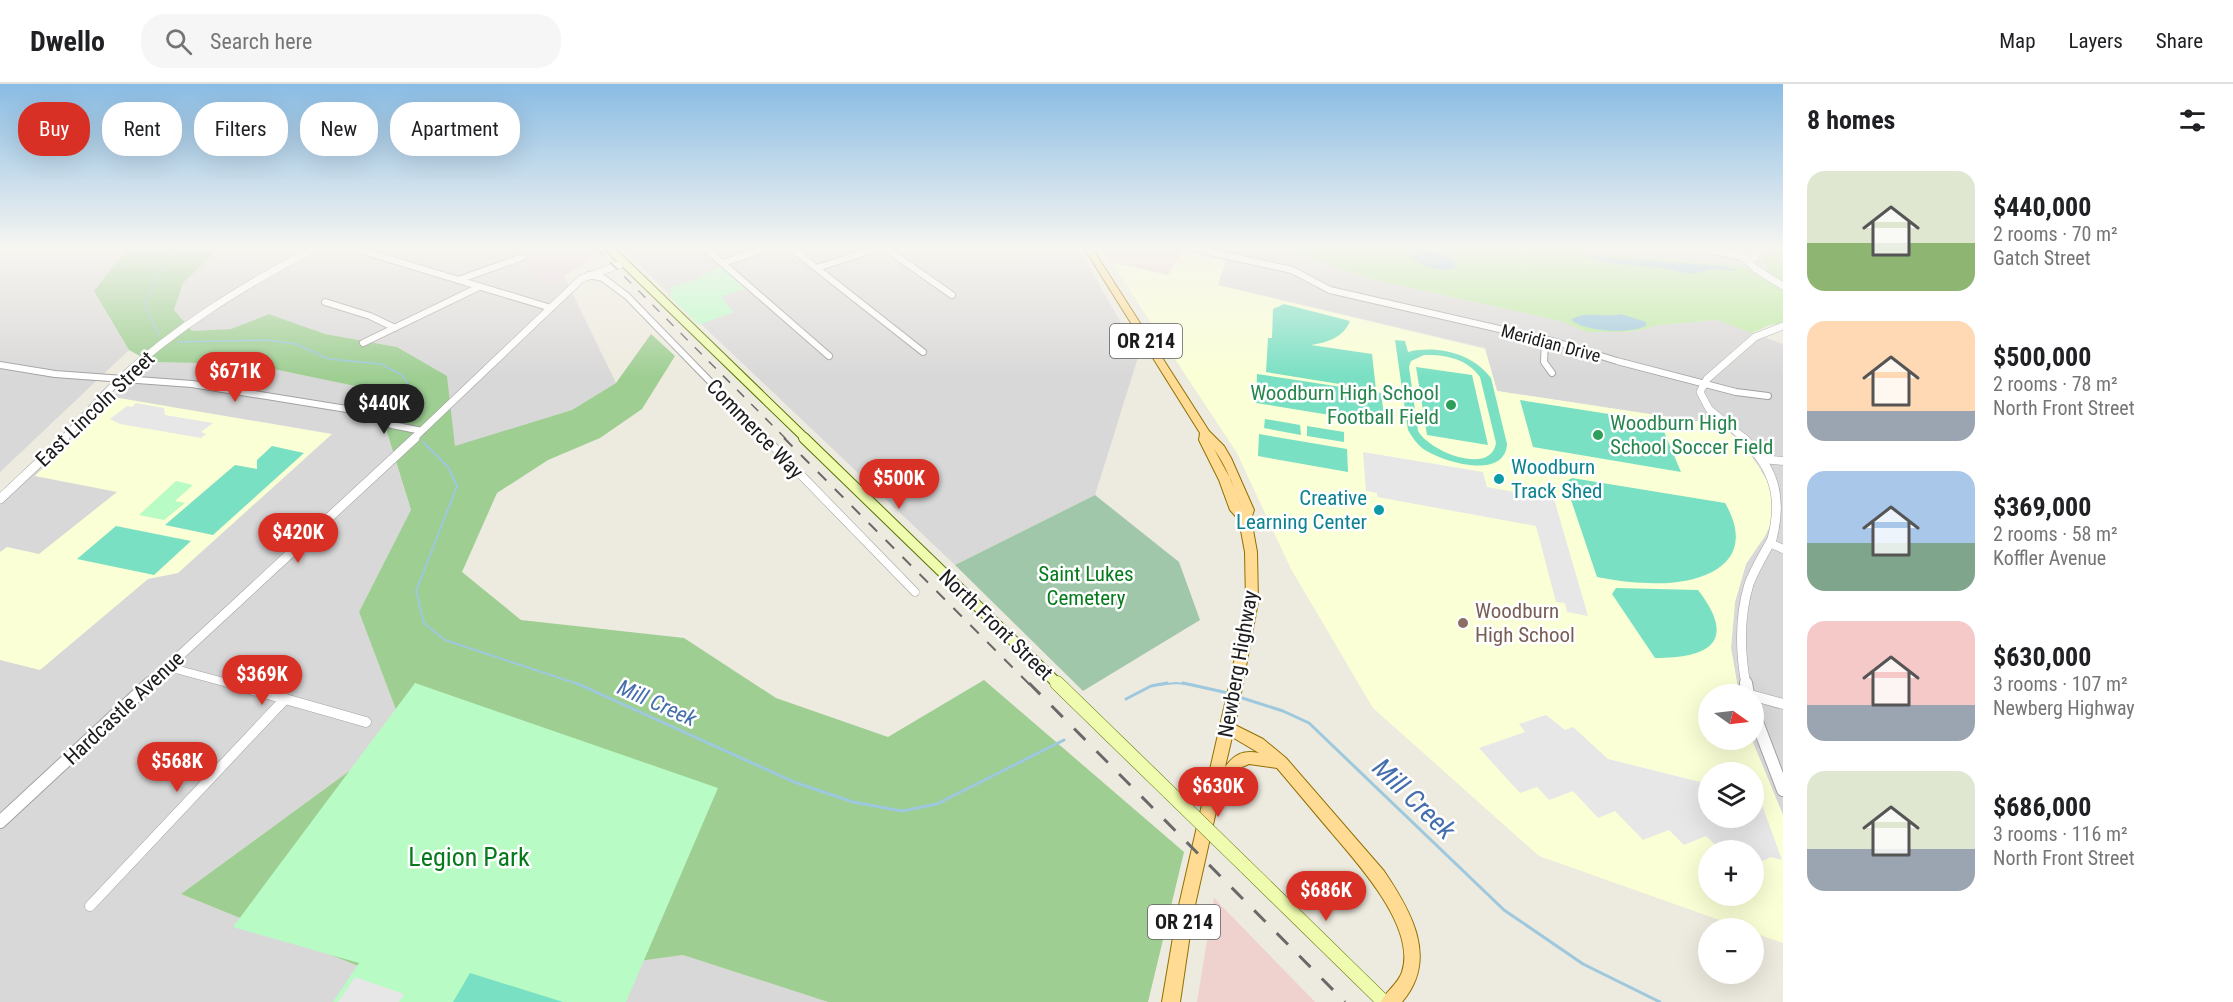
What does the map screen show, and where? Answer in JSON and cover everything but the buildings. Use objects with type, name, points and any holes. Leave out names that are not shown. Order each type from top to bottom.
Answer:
[{"type":"main road","name":"North Front Street","points":[[653,291],[1384,1002]]},
{"type":"main road","name":"Newberg Highway","points":[[1115,291],[1205,433],[1204,440],[1225,480],[1236,510],[1245,519],[1251,552],[1252,602],[1247,635],[1228,728],[1200,843],[1171,1002]]},
{"type":"main road","points":[[1228,728],[1258,743],[1281,762],[1378,876],[1401,917],[1409,939],[1412,963],[1405,984],[1390,1002]]},
{"type":"main road","points":[[1211,799],[1242,759],[1254,756],[1281,762]]},
{"type":"street","name":"East Lincoln Street","points":[[0,499],[72,431],[122,377],[152,352],[238,291]]},
{"type":"street","points":[[363,343],[471,291]]},
{"type":"street","points":[[492,291],[551,308]]},
{"type":"street","name":"Hardcastle Avenue","points":[[0,822],[422,431],[569,291]]},
{"type":"street","name":"Commerce Way","points":[[620,291],[915,592]]},
{"type":"street","points":[[754,291],[829,356]]},
{"type":"street","points":[[846,291],[923,352]]},
{"type":"street","points":[[946,291],[952,295]]},
{"type":"street","name":"Meridian Drive","points":[[1334,291],[1545,339],[1742,394],[1768,396]]},
{"type":"street","points":[[325,302],[370,316],[395,328]]},
{"type":"street","points":[[1746,684],[1741,648],[1743,608],[1756,567],[1772,544],[1782,520],[1782,500],[1777,483],[1762,459],[1744,439],[1704,403],[1700,392],[1703,384],[1755,337],[1767,330],[1783,326]]},
{"type":"street","points":[[1545,339],[1544,362],[1552,373]]},
{"type":"street","points":[[0,365],[55,374],[122,377],[192,384],[359,411],[392,425],[422,431]]},
{"type":"street","points":[[1762,459],[1783,461]]},
{"type":"street","points":[[1772,544],[1783,549]]},
{"type":"street","points":[[168,667],[366,722]]},
{"type":"street","points":[[90,906],[285,699]]},
{"type":"street","points":[[1764,699],[1783,705]]},
{"type":"street","points":[[1764,740],[1783,790]]},
{"type":"shaded area","points":[[0,291],[94,291],[129,350],[0,472]]},
{"type":"shaded area","points":[[180,291],[571,291],[616,383],[572,410],[455,447],[447,377],[397,347],[325,334],[269,314],[231,329],[192,331],[174,310]]},
{"type":"shaded area","points":[[666,291],[1103,291],[1139,354],[1095,495],[955,565]]},
{"type":"shaded area","points":[[1130,291],[1242,291],[1485,349],[1497,391],[1722,425],[1748,451],[1769,483],[1775,500],[1774,518],[1746,564],[1735,602],[1731,648],[1737,684],[1698,684],[1698,750],[1756,750],[1761,762],[1698,762],[1698,828],[1764,828],[1764,769],[1783,815],[1783,943],[1764,936],[1764,918],[1714,918],[1539,856],[1373,708],[1291,569],[1237,453]]},
{"type":"shaded area","points":[[1243,291],[1425,291],[1561,321],[1587,332],[1625,332],[1658,325],[1717,320],[1783,344],[1783,815],[1764,769],[1764,762],[1761,762],[1756,750],[1764,750],[1764,684],[1737,684],[1731,648],[1735,602],[1746,564],[1765,536],[1761,468],[1722,425],[1497,391],[1485,348]]},
{"type":"shaded area","points":[[151,362],[249,364],[374,390],[411,511],[359,612],[404,731],[181,894],[420,991],[683,955],[828,1002],[0,1002],[0,499]]},
{"type":"shaded area","points":[[113,397],[332,434],[178,573],[148,579],[40,670],[0,660],[0,552],[7,547],[39,554],[117,492],[35,476]]},
{"type":"shaded area","points":[[136,403],[164,408],[165,415],[213,423],[201,432],[206,434],[201,438],[120,424],[110,419],[127,406],[132,407]]},
{"type":"shaded area","points":[[1363,452],[1483,472],[1487,487],[1554,499],[1588,616],[1567,612],[1565,603],[1556,602],[1536,526],[1377,497],[1377,493],[1366,491]]},
{"type":"shaded area","points":[[1546,715],[1565,730],[1573,727],[1608,759],[1698,782],[1698,828],[1764,828],[1764,810],[1782,860],[1771,857],[1764,860],[1764,840],[1710,840],[1706,836],[1684,845],[1669,830],[1643,840],[1615,811],[1598,818],[1573,791],[1549,800],[1537,787],[1520,793],[1479,748],[1525,732],[1519,724]]},
{"type":"shaded area","points":[[1214,898],[1315,1002],[1197,1002]]},
{"type":"shaded area","points":[[355,977],[404,994],[399,1002],[338,1002]]},
{"type":"green space","points":[[94,291],[180,291],[174,310],[192,331],[231,329],[269,314],[325,334],[397,347],[447,376],[455,446],[572,410],[616,383],[651,334],[675,356],[642,409],[600,438],[548,460],[497,493],[462,572],[521,620],[684,638],[776,698],[888,737],[984,680],[1184,852],[1148,1002],[828,1002],[683,955],[420,991],[181,894],[404,731],[359,612],[411,510],[374,390],[249,364],[151,362],[129,350]]},
{"type":"green space","points":[[738,291],[721,297],[734,312],[699,325],[668,295],[672,292]]},
{"type":"green space","points":[[1425,291],[1783,291],[1783,323],[1770,325],[1752,333],[1717,320],[1658,325],[1625,332],[1587,332],[1561,321]]},
{"type":"green space","points":[[1284,304],[1350,321],[1339,335],[1311,345],[1372,354],[1376,390],[1266,372],[1268,338],[1272,338],[1273,309]]},
{"type":"green space","points":[[1395,340],[1405,341],[1408,352],[1431,350],[1453,353],[1474,362],[1483,369],[1491,378],[1507,444],[1504,455],[1496,462],[1471,465],[1457,463],[1422,448],[1408,430]],"holes":[[[1424,355],[1463,362],[1480,377],[1496,443],[1492,453],[1483,458],[1472,459],[1447,453],[1425,439],[1418,431],[1409,367],[1411,361]]]},
{"type":"green space","name":"Woodburn High School Football Field","points":[[1416,367],[1472,375],[1488,445],[1427,435]]},
{"type":"green space","points":[[1257,374],[1381,393],[1385,424],[1256,403]]},
{"type":"green space","name":"Woodburn High School Soccer Field","points":[[1520,400],[1660,422],[1681,472],[1533,447]]},
{"type":"green space","points":[[1265,419],[1300,425],[1301,435],[1264,428]]},
{"type":"green space","points":[[1307,426],[1344,432],[1344,442],[1307,436]]},
{"type":"green space","points":[[1259,434],[1347,449],[1348,472],[1258,456]]},
{"type":"green space","points":[[272,446],[304,453],[213,535],[165,525],[235,465],[257,469],[257,460]]},
{"type":"green space","points":[[1572,478],[1725,503],[1734,524],[1735,542],[1730,556],[1720,567],[1705,575],[1668,583],[1642,583],[1597,577],[1565,482]]},
{"type":"green space","points":[[176,481],[193,485],[175,501],[185,503],[164,520],[139,515]]},
{"type":"green space","name":"Saint Lukes Cemetery","points":[[1095,495],[1179,562],[1200,620],[1083,691],[955,565]]},
{"type":"green space","points":[[116,526],[191,541],[154,575],[77,559]]},
{"type":"green space","points":[[1616,588],[1698,590],[1710,608],[1716,623],[1716,634],[1712,643],[1703,650],[1690,655],[1655,658],[1612,594]]},
{"type":"green space","name":"Legion Park","points":[[415,683],[718,788],[626,1002],[333,1002],[359,963],[233,927]]},
{"type":"green space","points":[[470,973],[563,1002],[453,1002]]},
{"type":"water","points":[[1621,314],[1646,322],[1646,326],[1619,331],[1586,327],[1571,320],[1582,315]]},
{"type":"waterway","name":"Mill Creek","points":[[151,291],[145,305],[159,335]]},
{"type":"waterway","name":"Mill Creek","points":[[178,342],[266,340],[296,344],[329,359],[381,364],[402,375],[409,386],[407,419]]},
{"type":"waterway","name":"Mill Creek","points":[[423,442],[448,467],[457,486],[416,591],[424,623],[445,640],[579,684]]},
{"type":"waterway","name":"Mill Creek","points":[[1126,699],[1151,686],[1167,683]]},
{"type":"waterway","name":"Mill Creek","points":[[1183,683],[1189,684]]},
{"type":"waterway","name":"Mill Creek","points":[[579,684],[794,782],[853,802],[902,811],[937,804],[1064,740]]},
{"type":"waterway","name":"Mill Creek","points":[[1157,685],[1189,684]]},
{"type":"waterway","name":"Mill Creek","points":[[1189,684],[1195,685]]},
{"type":"waterway","name":"Mill Creek","points":[[1189,684],[1228,693]]},
{"type":"waterway","name":"Mill Creek","points":[[1239,697],[1283,711],[1309,723],[1504,910],[1583,964],[1660,1002]]},
{"type":"railway","points":[[639,291],[786,439]]},
{"type":"railway","points":[[784,438],[1030,685]]},
{"type":"railway","points":[[1029,683],[1345,1002]]},
{"type":"place","name":"Woodburn High School Football Field","points":[[1451,405]]},
{"type":"place","name":"Woodburn High School Soccer Field","points":[[1598,435]]},
{"type":"place","name":"Woodburn Track Shed","points":[[1499,479]]},
{"type":"place","name":"Creative Learning Center","points":[[1379,510]]},
{"type":"place","name":"Woodburn High School","points":[[1463,623]]}]
